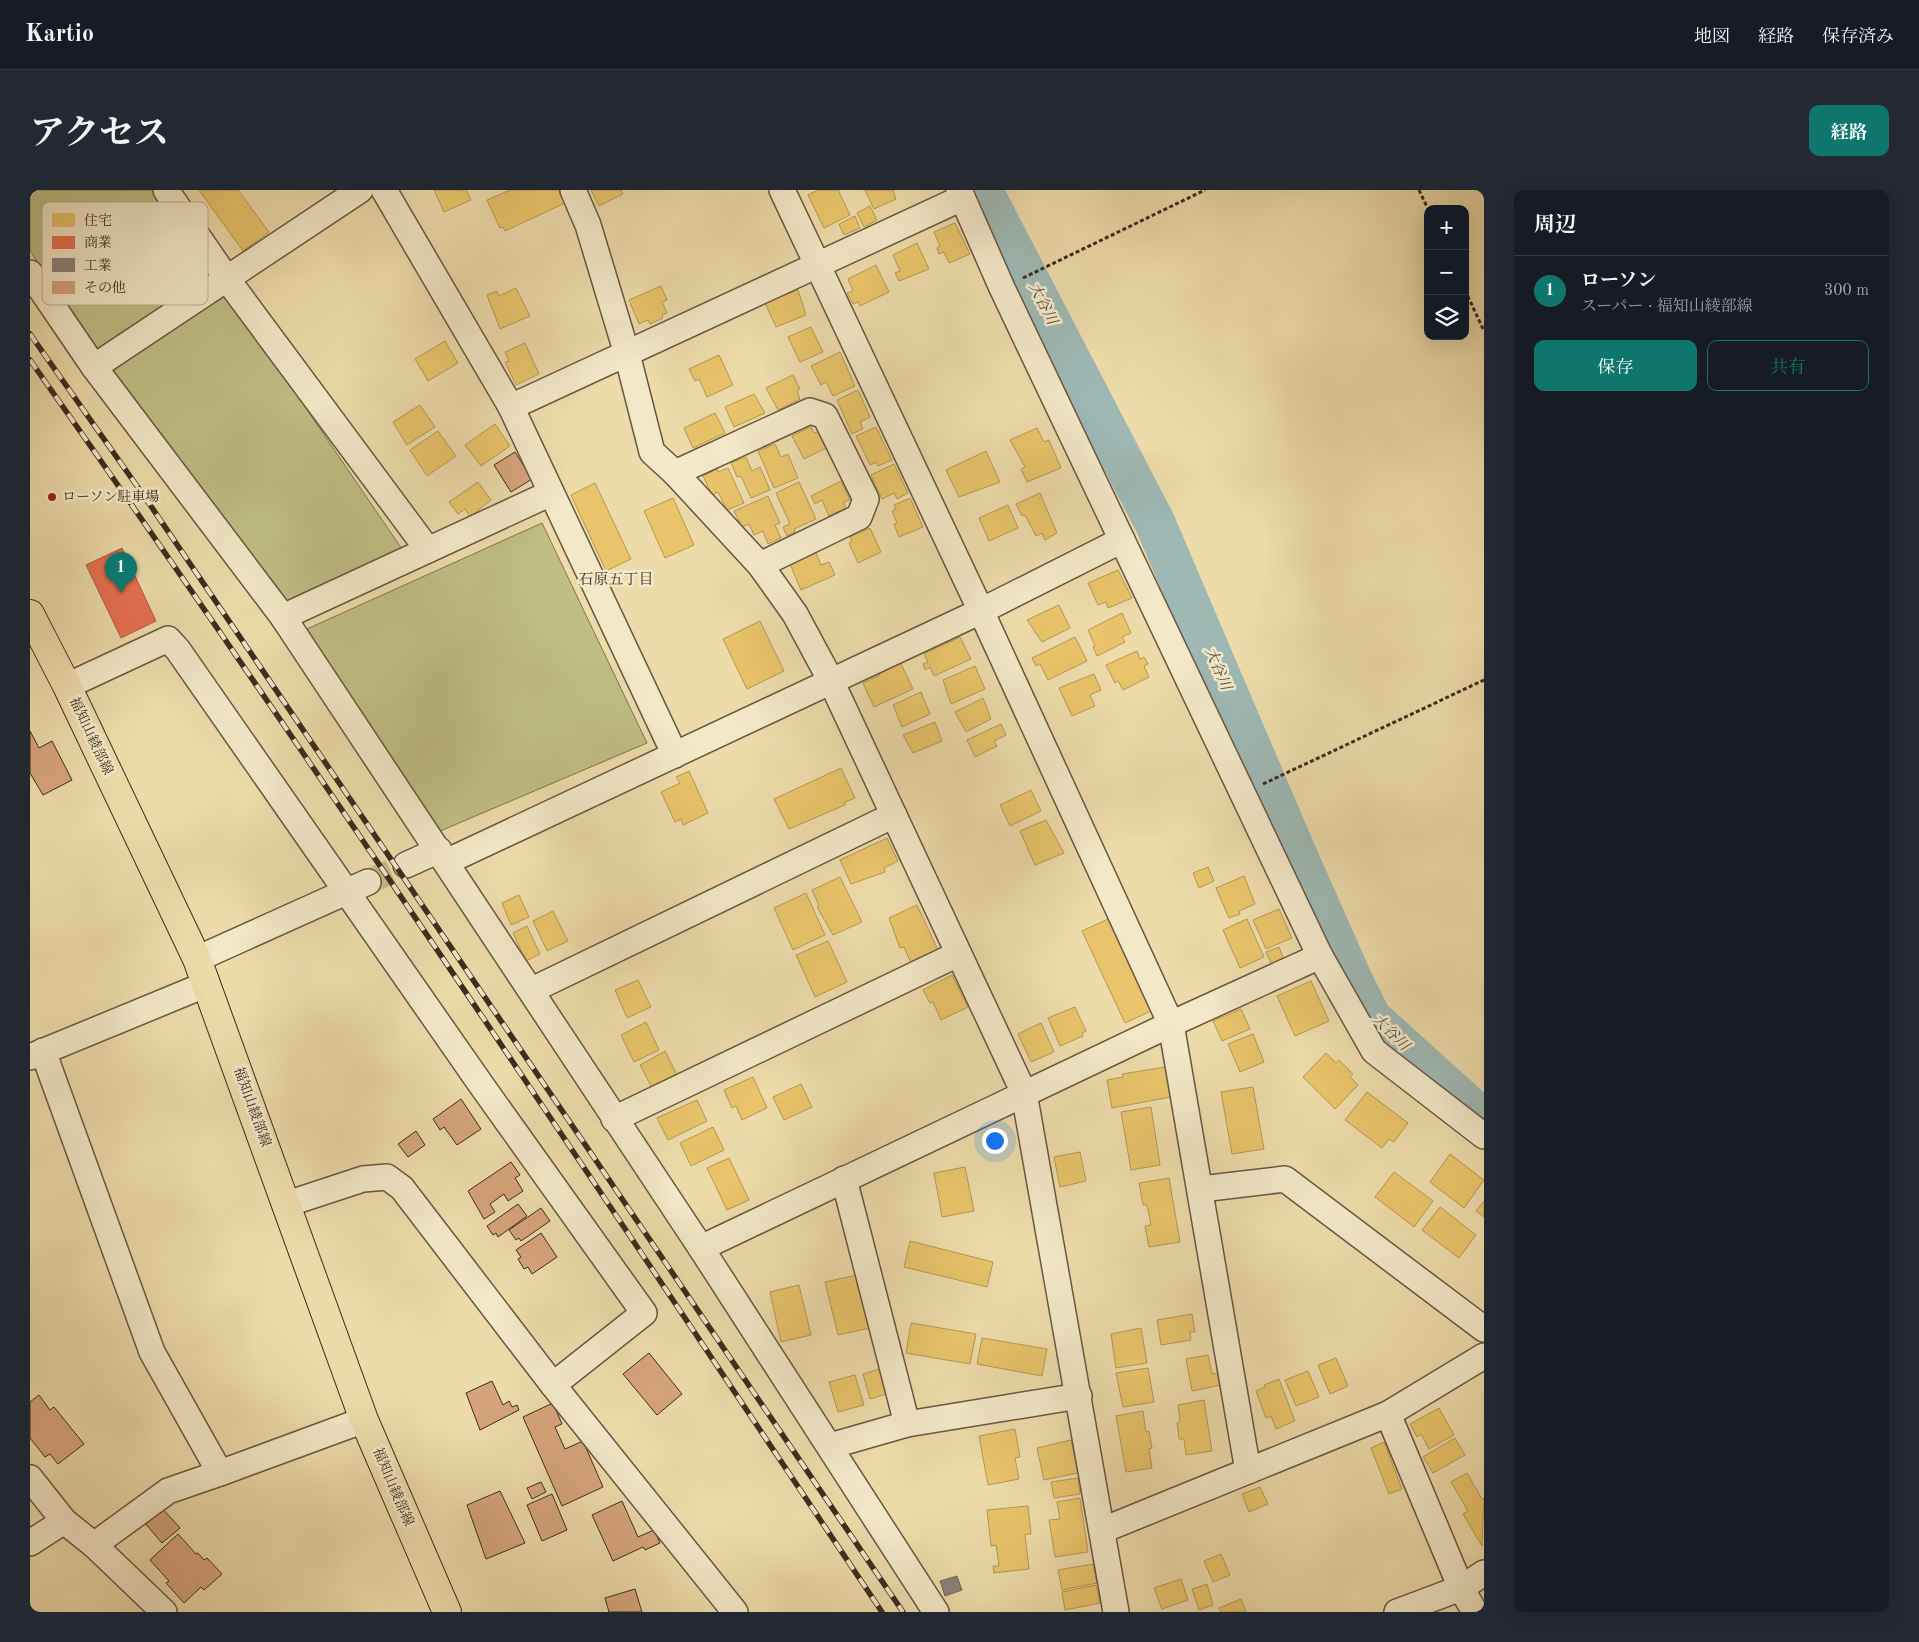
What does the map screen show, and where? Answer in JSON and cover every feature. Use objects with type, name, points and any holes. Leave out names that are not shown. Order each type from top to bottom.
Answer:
[{"type":"main road","name":"福知山綾部線","points":[[30,614],[67,686],[197,959],[364,1420],[447,1612]]},
{"type":"street","points":[[166,190],[174,202]]},
{"type":"street","points":[[208,292],[360,190]]},
{"type":"street","points":[[384,190],[511,407],[675,756]]},
{"type":"street","points":[[573,190],[588,225],[627,354],[652,452],[675,473],[760,565],[795,614],[831,681],[1024,1093],[1103,1530],[1116,1612]]},
{"type":"street","points":[[782,190],[981,611],[1171,1024],[1201,1188],[1248,1471]]},
{"type":"street","points":[[511,407],[817,265],[960,194],[1002,288],[1320,956],[1374,1051],[1484,1136]]},
{"type":"street","points":[[208,251],[428,550]]},
{"type":"street","points":[[30,274],[42,291]]},
{"type":"street","points":[[51,305],[94,367],[283,617],[532,990],[614,1119],[830,1446],[936,1612]]},
{"type":"street","points":[[94,367],[188,305]]},
{"type":"street","points":[[675,473],[810,411],[825,416],[866,499],[859,517],[760,565]]},
{"type":"street","points":[[283,617],[551,493]]},
{"type":"street","points":[[406,865],[443,856],[675,756],[981,611],[1122,540]]},
{"type":"street","points":[[67,686],[168,639],[358,887],[644,1313],[553,1384]]},
{"type":"street","points":[[532,990],[894,815]]},
{"type":"street","points":[[197,959],[358,887]]},
{"type":"street","points":[[614,1119],[958,954]]},
{"type":"street","points":[[701,1248],[1024,1093],[1320,956]]},
{"type":"street","points":[[207,984],[37,1054],[152,1352],[220,1473]]},
{"type":"street","points":[[287,1204],[363,1179],[387,1177],[402,1188],[553,1384],[735,1612]]},
{"type":"street","points":[[844,1179],[907,1424]]},
{"type":"street","points":[[1201,1188],[1285,1179],[1484,1330]]},
{"type":"street","points":[[1103,1530],[1388,1414],[1484,1356]]},
{"type":"street","points":[[830,1446],[907,1424],[1078,1396]]},
{"type":"street","points":[[1388,1414],[1461,1588],[1475,1612]]},
{"type":"street","points":[[94,1546],[168,1491],[364,1420]]},
{"type":"street","points":[[30,1478],[64,1521],[94,1546],[164,1612]]},
{"type":"street","points":[[30,1543],[64,1521]]},
{"type":"street","points":[[1397,1612],[1461,1588],[1484,1573]]},
{"type":"path","points":[[1002,288],[1205,190]]},
{"type":"path","points":[[1419,190],[1426,205]]},
{"type":"path","points":[[1467,295],[1484,331]]},
{"type":"path","points":[[1242,795],[1484,680]]},
{"type":"shaded area","points":[[30,190],[157,190],[165,202],[42,202],[42,269],[30,251]]},
{"type":"shaded area","points":[[208,265],[404,552],[278,614],[67,305],[208,305]]},
{"type":"shaded area","points":[[542,523],[647,743],[438,832],[307,629]]},
{"type":"building: 住宅","points":[[199,190],[238,190],[269,232],[243,251]]},
{"type":"building: 住宅","points":[[434,190],[466,190],[471,200],[444,212]]},
{"type":"building: 住宅","points":[[510,190],[559,190],[565,203],[505,231],[503,227],[500,228],[487,200]]},
{"type":"building: 住宅","points":[[591,190],[621,190],[623,194],[599,206]]},
{"type":"building: 住宅","points":[[818,190],[838,190],[850,215],[824,228],[808,195]]},
{"type":"building: 住宅","points":[[865,190],[893,190],[896,199],[874,209]]},
{"type":"building: 住宅","points":[[870,206],[877,220],[864,227],[857,213]]},
{"type":"building: 住宅","points":[[855,216],[860,228],[844,235],[839,224]]},
{"type":"building: 住宅","points":[[955,223],[970,254],[949,263],[944,252],[939,254],[937,248],[940,246],[934,232]]},
{"type":"building: 住宅","points":[[917,243],[929,269],[899,281],[895,273],[900,271],[893,255]]},
{"type":"building: 住宅","points":[[876,265],[889,292],[860,306],[858,302],[853,304],[847,293],[853,291],[848,279]]},
{"type":"building: 住宅","points":[[661,286],[667,300],[662,302],[667,313],[662,315],[663,318],[650,324],[648,320],[639,324],[629,300]]},
{"type":"building: 住宅","points":[[516,288],[530,316],[500,329],[487,295],[497,291],[499,296]]},
{"type":"building: 住宅","points":[[798,290],[806,315],[776,327],[765,303]]},
{"type":"building: 住宅","points":[[811,327],[823,352],[800,362],[788,337]]},
{"type":"building: 住宅","points":[[445,341],[458,363],[428,381],[415,359]]},
{"type":"building: 住宅","points":[[525,343],[539,374],[516,385],[505,362],[509,361],[505,352]]},
{"type":"building: 住宅","points":[[840,352],[855,386],[833,396],[826,382],[821,385],[811,366]]},
{"type":"building: 住宅","points":[[719,355],[733,385],[707,397],[699,379],[695,381],[689,369]]},
{"type":"building: 住宅","points":[[793,375],[800,389],[797,391],[800,399],[778,410],[766,388]]},
{"type":"building: 住宅","points":[[858,390],[870,417],[860,422],[863,429],[852,434],[837,400]]},
{"type":"building: 住宅","points":[[754,394],[765,413],[734,427],[725,407]]},
{"type":"building: 住宅","points":[[420,405],[435,427],[407,445],[393,422]]},
{"type":"building: 住宅","points":[[715,413],[725,433],[693,448],[684,428]]},
{"type":"building: 住宅","points":[[495,424],[510,446],[481,466],[465,445]]},
{"type":"building: 住宅","points":[[811,427],[814,433],[818,432],[826,448],[804,459],[792,436]]},
{"type":"building: 住宅","points":[[876,427],[892,460],[878,466],[876,462],[870,465],[856,436]]},
{"type":"building: 住宅","points":[[1037,428],[1044,442],[1049,440],[1061,468],[1027,482],[1021,469],[1025,467],[1010,440]]},
{"type":"building: 住宅","points":[[438,431],[456,456],[427,476],[410,450]]},
{"type":"building: 住宅","points":[[775,444],[781,457],[788,454],[798,478],[774,488],[758,451]]},
{"type":"building: 住宅","points":[[986,451],[1000,482],[959,497],[946,470]]},
{"type":"building: 住宅","points":[[746,457],[752,471],[760,467],[770,490],[751,498],[741,476],[737,477],[731,463]]},
{"type":"building: 住宅","points":[[894,464],[908,493],[897,499],[894,493],[882,499],[871,475]]},
{"type":"building: 住宅","points":[[728,468],[744,503],[727,510],[718,492],[712,495],[703,476],[717,469],[718,472]]},
{"type":"building: 住宅","points":[[841,481],[850,500],[843,502],[846,508],[829,516],[822,500],[815,504],[811,496]]},
{"type":"building: 住宅","points":[[478,482],[491,500],[470,517],[465,509],[458,514],[449,502]]},
{"type":"building: 住宅","points":[[799,482],[816,519],[794,529],[795,532],[787,536],[783,527],[790,524],[776,493]]},
{"type":"building: 住宅","points":[[595,483],[631,559],[606,571],[571,495]]},
{"type":"building: 住宅","points":[[1040,493],[1057,533],[1045,540],[1042,533],[1036,536],[1025,515],[1022,516],[1016,504]]},
{"type":"building: 住宅","points":[[768,496],[780,523],[775,525],[781,538],[768,544],[763,531],[754,535],[749,524],[742,527],[734,511]]},
{"type":"building: 住宅","points":[[673,498],[694,545],[665,558],[644,511]]},
{"type":"building: 住宅","points":[[910,498],[923,527],[899,537],[894,524],[897,523],[892,511],[896,509],[894,505]]},
{"type":"building: 住宅","points":[[1008,505],[1018,528],[989,541],[979,518]]},
{"type":"building: 住宅","points":[[870,528],[881,552],[858,563],[849,543],[852,541],[850,537]]},
{"type":"building: 住宅","points":[[816,553],[821,565],[829,562],[835,575],[801,590],[790,564]]},
{"type":"building: 住宅","points":[[1118,570],[1132,598],[1108,608],[1106,602],[1098,605],[1088,583]]},
{"type":"building: 住宅","points":[[1059,605],[1070,628],[1042,642],[1027,620]]},
{"type":"building: 住宅","points":[[1122,613],[1131,633],[1122,637],[1125,642],[1097,656],[1088,630]]},
{"type":"building: 住宅","points":[[760,621],[784,671],[747,689],[723,639]]},
{"type":"building: 住宅","points":[[960,637],[971,659],[934,676],[930,667],[925,670],[923,664],[928,662],[924,654]]},
{"type":"building: 住宅","points":[[1075,637],[1087,661],[1048,680],[1040,664],[1036,666],[1032,658]]},
{"type":"building: 住宅","points":[[1137,651],[1140,659],[1144,657],[1148,664],[1144,666],[1149,677],[1123,690],[1118,681],[1115,683],[1106,665]]},
{"type":"building: 住宅","points":[[900,662],[913,689],[874,707],[863,683]]},
{"type":"building: 住宅","points":[[975,666],[985,689],[951,704],[943,680]]},
{"type":"building: 住宅","points":[[1094,674],[1101,690],[1090,695],[1095,706],[1072,716],[1059,688]]},
{"type":"building: 住宅","points":[[921,692],[930,714],[902,727],[893,705]]},
{"type":"building: 住宅","points":[[983,698],[991,719],[966,732],[955,712]]},
{"type":"building: 住宅","points":[[935,722],[942,741],[913,753],[903,735]]},
{"type":"building: 住宅","points":[[1001,724],[1006,735],[994,741],[997,746],[975,757],[967,740]]},
{"type":"building: 住宅","points":[[841,768],[855,798],[845,802],[845,805],[789,829],[774,799]]},
{"type":"building: 住宅","points":[[689,771],[708,813],[683,825],[681,819],[675,822],[661,792],[680,783],[676,777]]},
{"type":"building: 住宅","points":[[1031,790],[1041,811],[1010,826],[1000,805]]},
{"type":"building: 住宅","points":[[1046,820],[1064,853],[1035,865],[1020,831]]},
{"type":"building: 住宅","points":[[887,838],[898,861],[884,868],[885,872],[851,884],[840,860]]},
{"type":"building: 住宅","points":[[1208,867],[1214,881],[1199,888],[1193,873]]},
{"type":"building: 住宅","points":[[1244,876],[1255,904],[1239,911],[1240,914],[1229,918],[1216,888]]},
{"type":"building: 住宅","points":[[840,877],[862,922],[833,935],[817,907],[819,906],[812,890]]},
{"type":"building: 住宅","points":[[806,893],[825,935],[793,950],[774,908]]},
{"type":"building: 住宅","points":[[519,895],[529,917],[511,925],[502,903]]},
{"type":"building: 住宅","points":[[917,905],[938,950],[911,963],[904,947],[900,948],[889,918]]},
{"type":"building: 住宅","points":[[1279,909],[1292,938],[1266,949],[1253,920]]},
{"type":"building: 住宅","points":[[553,911],[568,941],[547,951],[533,921]]},
{"type":"building: 住宅","points":[[1108,919],[1151,1011],[1125,1023],[1082,931]]},
{"type":"building: 住宅","points":[[1247,919],[1264,957],[1240,968],[1223,930]]},
{"type":"building: 住宅","points":[[527,926],[540,954],[526,961],[513,933]]},
{"type":"building: 住宅","points":[[828,941],[847,982],[815,997],[796,955]]},
{"type":"building: 住宅","points":[[1279,947],[1284,960],[1272,965],[1266,952]]},
{"type":"building: 住宅","points":[[952,975],[968,1007],[941,1020],[933,1002],[930,1003],[923,990]]},
{"type":"building: 住宅","points":[[638,980],[651,1007],[627,1018],[615,990]]},
{"type":"building: 住宅","points":[[1311,981],[1329,1021],[1295,1036],[1277,996]]},
{"type":"building: 住宅","points":[[1075,1007],[1086,1031],[1082,1033],[1083,1036],[1060,1046],[1048,1018]]},
{"type":"building: 住宅","points":[[1241,1009],[1250,1029],[1222,1041],[1213,1021]]},
{"type":"building: 住宅","points":[[646,1022],[659,1050],[634,1062],[621,1035]]},
{"type":"building: 住宅","points":[[1041,1023],[1054,1052],[1031,1062],[1018,1034]]},
{"type":"building: 住宅","points":[[1253,1034],[1264,1062],[1240,1072],[1228,1044]]},
{"type":"building: 住宅","points":[[665,1051],[677,1075],[652,1088],[640,1065]]},
{"type":"building: 住宅","points":[[1326,1053],[1336,1063],[1339,1060],[1353,1074],[1350,1077],[1358,1085],[1335,1109],[1303,1077]]},
{"type":"building: 住宅","points":[[1165,1067],[1171,1097],[1112,1108],[1107,1080],[1123,1077],[1122,1074]]},
{"type":"building: 住宅","points":[[753,1077],[767,1108],[742,1120],[736,1106],[732,1108],[724,1090]]},
{"type":"building: 住宅","points":[[801,1084],[812,1107],[784,1120],[773,1097]]},
{"type":"building: 住宅","points":[[1253,1087],[1264,1149],[1232,1154],[1221,1092]]},
{"type":"building: 住宅","points":[[1367,1092],[1408,1123],[1394,1142],[1389,1139],[1382,1148],[1345,1120]]},
{"type":"building: 住宅","points":[[697,1100],[707,1121],[668,1140],[657,1118]]},
{"type":"building: 住宅","points":[[1151,1107],[1160,1165],[1131,1170],[1121,1112]]},
{"type":"building: 住宅","points":[[713,1127],[724,1150],[691,1166],[680,1143]]},
{"type":"building: 住宅","points":[[1080,1152],[1086,1181],[1060,1187],[1054,1157]]},
{"type":"building: 住宅","points":[[1450,1154],[1484,1180],[1464,1208],[1430,1182]]},
{"type":"building: 住宅","points":[[729,1158],[749,1200],[727,1210],[707,1168]]},
{"type":"building: 住宅","points":[[965,1167],[974,1211],[942,1217],[934,1173]]},
{"type":"building: 住宅","points":[[1394,1172],[1433,1201],[1414,1227],[1375,1197]]},
{"type":"building: 住宅","points":[[1169,1178],[1180,1242],[1149,1247],[1145,1226],[1151,1225],[1147,1205],[1143,1205],[1139,1183]]},
{"type":"building: 住宅","points":[[1484,1201],[1484,1217],[1476,1211]]},
{"type":"building: 住宅","points":[[1440,1207],[1476,1235],[1459,1258],[1422,1230]]},
{"type":"building: 住宅","points":[[910,1241],[993,1262],[987,1287],[904,1267]]},
{"type":"building: 住宅","points":[[857,1275],[870,1328],[838,1335],[825,1282]]},
{"type":"building: 住宅","points":[[799,1285],[811,1335],[781,1342],[770,1292]]},
{"type":"building: 住宅","points":[[1192,1314],[1195,1332],[1190,1332],[1191,1340],[1161,1345],[1157,1320]]},
{"type":"building: 住宅","points":[[911,1323],[976,1334],[970,1364],[906,1353]]},
{"type":"building: 住宅","points":[[1141,1328],[1147,1363],[1116,1368],[1111,1334]]},
{"type":"building: 住宅","points":[[982,1338],[1047,1349],[1042,1376],[977,1364]]},
{"type":"building: 住宅","points":[[1208,1355],[1212,1374],[1218,1373],[1221,1385],[1192,1391],[1186,1359]]},
{"type":"building: 住宅","points":[[1336,1358],[1348,1386],[1330,1394],[1318,1365]]},
{"type":"building: 住宅","points":[[883,1368],[890,1393],[870,1399],[863,1374]]},
{"type":"building: 住宅","points":[[1148,1368],[1154,1402],[1123,1407],[1116,1373]]},
{"type":"building: 住宅","points":[[1308,1371],[1319,1397],[1296,1406],[1285,1380]]},
{"type":"building: 住宅","points":[[855,1375],[864,1405],[838,1412],[829,1382]]},
{"type":"building: 住宅","points":[[1279,1379],[1295,1421],[1276,1429],[1271,1416],[1266,1418],[1256,1391],[1265,1387],[1264,1385]]},
{"type":"building: 住宅","points":[[1204,1400],[1212,1451],[1186,1455],[1184,1439],[1179,1439],[1177,1423],[1180,1422],[1178,1405]]},
{"type":"building: 住宅","points":[[1439,1408],[1454,1435],[1429,1449],[1421,1434],[1417,1437],[1410,1424]]},
{"type":"building: 住宅","points":[[1143,1411],[1146,1432],[1149,1431],[1152,1448],[1149,1449],[1152,1468],[1126,1472],[1116,1416]]},
{"type":"building: 住宅","points":[[1015,1429],[1020,1457],[1015,1458],[1019,1479],[988,1485],[979,1436]]},
{"type":"building: 住宅","points":[[1455,1438],[1465,1455],[1433,1473],[1423,1457]]},
{"type":"building: 住宅","points":[[1071,1440],[1078,1473],[1044,1480],[1037,1448]]},
{"type":"building: 住宅","points":[[1384,1442],[1402,1489],[1389,1494],[1371,1448]]},
{"type":"building: 住宅","points":[[1467,1473],[1482,1499],[1484,1498],[1482,1546],[1463,1514],[1468,1511],[1451,1482]]},
{"type":"building: 住宅","points":[[1078,1478],[1080,1494],[1054,1498],[1051,1482]]},
{"type":"building: 住宅","points":[[1260,1487],[1268,1504],[1249,1512],[1242,1494]]},
{"type":"building: 住宅","points":[[1080,1498],[1088,1552],[1055,1557],[1049,1520],[1060,1519],[1057,1502]]},
{"type":"building: 住宅","points":[[1028,1506],[1031,1534],[1025,1534],[1029,1569],[994,1573],[993,1566],[999,1566],[996,1545],[991,1546],[987,1510]]},
{"type":"building: 住宅","points":[[1221,1554],[1230,1575],[1213,1582],[1204,1561]]},
{"type":"building: 住宅","points":[[1093,1564],[1097,1583],[1062,1590],[1058,1570]]},
{"type":"building: 住宅","points":[[1181,1579],[1188,1600],[1162,1609],[1154,1588]]},
{"type":"building: 住宅","points":[[1207,1584],[1213,1605],[1199,1610],[1192,1589]]},
{"type":"building: 住宅","points":[[1096,1585],[1100,1603],[1065,1610],[1062,1592]]},
{"type":"building: 住宅","points":[[1241,1599],[1246,1612],[1221,1612],[1219,1608]]},
{"type":"building: 商業","points":[[122,548],[156,621],[121,638],[86,565]]},
{"type":"building: 工業","points":[[957,1576],[962,1590],[945,1596],[940,1581]]},
{"type":"building: その他","points":[[515,452],[532,479],[511,492],[494,465]]},
{"type":"building: その他","points":[[30,731],[39,748],[52,741],[72,780],[43,795],[30,773]]},
{"type":"building: その他","points":[[461,1099],[481,1129],[457,1145],[444,1127],[440,1130],[433,1119]]},
{"type":"building: その他","points":[[416,1131],[425,1145],[408,1157],[398,1144]]},
{"type":"building: その他","points":[[511,1162],[520,1175],[515,1178],[523,1191],[508,1201],[504,1194],[490,1204],[495,1212],[484,1219],[468,1191]]},
{"type":"building: その他","points":[[518,1204],[527,1216],[498,1237],[496,1233],[493,1235],[487,1226]]},
{"type":"building: その他","points":[[541,1208],[550,1221],[521,1241],[519,1238],[516,1240],[509,1230]]},
{"type":"building: その他","points":[[541,1233],[557,1257],[532,1274],[528,1267],[524,1269],[518,1259],[521,1257],[516,1250]]},
{"type":"building: その他","points":[[649,1353],[682,1394],[657,1415],[623,1374]]},
{"type":"building: その他","points":[[492,1381],[503,1405],[509,1401],[512,1407],[517,1405],[519,1410],[480,1430],[466,1393]]},
{"type":"building: その他","points":[[39,1395],[50,1410],[54,1407],[84,1444],[58,1464],[50,1454],[45,1457],[30,1438],[30,1402]]},
{"type":"building: その他","points":[[553,1403],[562,1424],[555,1427],[565,1449],[583,1441],[603,1487],[562,1506],[523,1417]]},
{"type":"building: その他","points":[[541,1482],[546,1492],[532,1499],[527,1488]]},
{"type":"building: その他","points":[[500,1491],[525,1543],[486,1559],[467,1505]]},
{"type":"building: その他","points":[[552,1494],[567,1530],[542,1541],[527,1505]]},
{"type":"building: その他","points":[[622,1501],[638,1537],[654,1530],[660,1543],[645,1550],[643,1547],[613,1561],[592,1515]]},
{"type":"building: その他","points":[[161,1507],[180,1528],[162,1543],[144,1522]]},
{"type":"building: その他","points":[[178,1534],[196,1554],[198,1553],[204,1560],[207,1558],[222,1574],[204,1590],[201,1587],[184,1603],[166,1583],[169,1581],[150,1560]]},
{"type":"building: その他","points":[[635,1589],[642,1612],[609,1612],[605,1598]]},
{"type":"waterway","name":"大谷川","points":[[982,190],[1155,523],[1292,844],[1353,982],[1371,1018],[1484,1120]]},
{"type":"tunnel","points":[[368,882],[406,865]]},
{"type":"railway","points":[[30,334],[144,496],[903,1612]]},
{"type":"railway","points":[[30,360],[353,827],[566,1140],[882,1612]]},
{"type":"place","name":"ローソン駐車場","points":[[52,497]]},
{"type":"place","name":"ローソン","points":[[121,593]]},
{"type":"district","name":"石原五丁目","points":[[616,580]]}]
